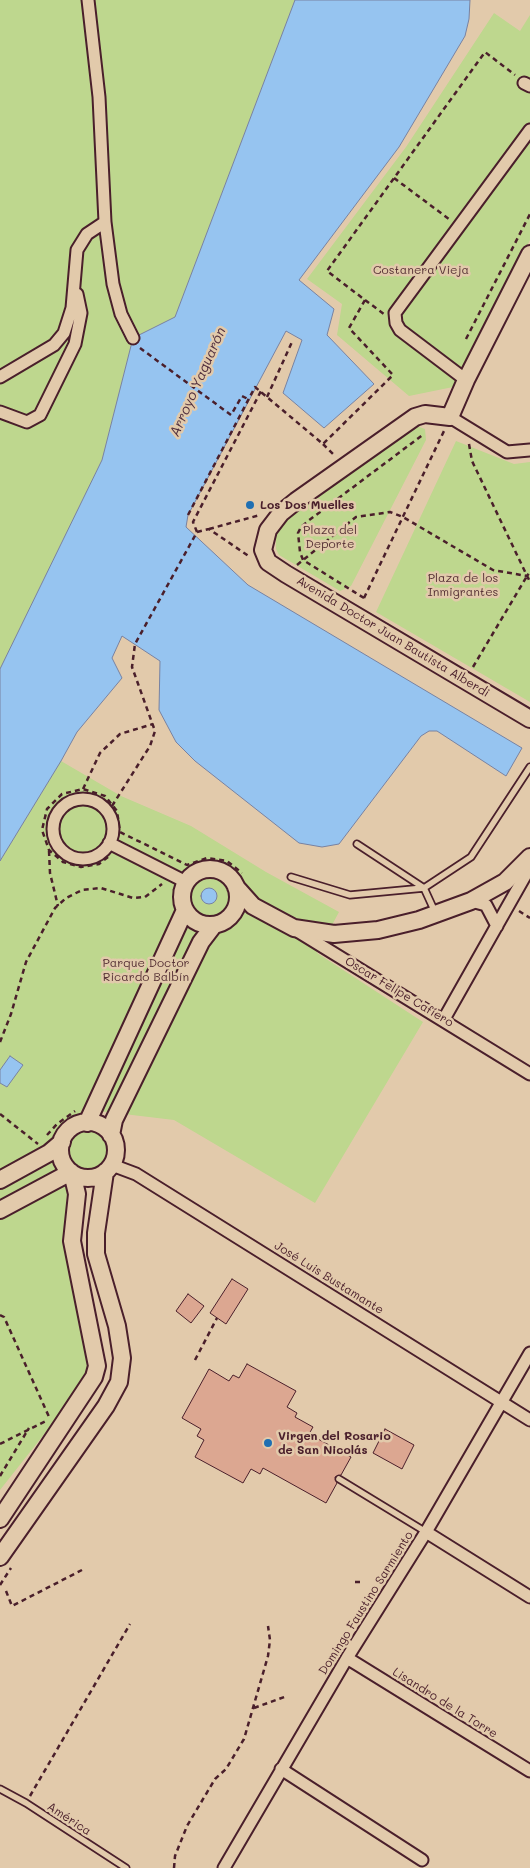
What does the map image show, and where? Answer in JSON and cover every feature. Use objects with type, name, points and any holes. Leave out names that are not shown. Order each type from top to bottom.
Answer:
[{"type":"main road","points":[[266,556],[268,530],[281,513],[296,501],[414,417],[425,414],[450,417],[466,380],[530,254]]},
{"type":"main road","name":"Avenida Doctor Juan Bautista Alberdi","points":[[266,556],[286,574],[530,719]]},
{"type":"main road","points":[[294,928],[334,934],[378,930],[436,914],[471,901],[505,882],[530,857]]},
{"type":"main road","points":[[111,1135],[114,1120],[201,942],[235,908],[241,882],[225,874],[208,869],[192,876],[186,882],[182,896],[185,910],[197,922],[220,922]]},
{"type":"main road","name":"Oscar Felipe Cafiero","points":[[241,882],[253,906],[294,928]]},
{"type":"main road","points":[[0,1180],[49,1153],[62,1142],[71,1128],[84,1116],[185,910]]},
{"type":"main road","name":"Oscar Felipe Cafiero","points":[[220,922],[231,916],[253,912],[266,914]]},
{"type":"main road","points":[[0,1557],[106,1406],[119,1382],[122,1358],[117,1326],[96,1254],[96,1233],[108,1169],[116,1150],[111,1135],[103,1127],[84,1116]]},
{"type":"main road","points":[[0,1519],[94,1377],[97,1366],[72,1241],[77,1194],[71,1172],[62,1158],[62,1142]]},
{"type":"main road","points":[[71,1172],[79,1176],[92,1178],[108,1169]]},
{"type":"main road","points":[[0,1210],[71,1172]]},
{"type":"street","points":[[88,0],[99,97],[105,222],[112,284],[121,314],[136,342]]},
{"type":"street","points":[[466,380],[398,326],[395,313],[530,130]]},
{"type":"street","points":[[0,377],[54,345],[64,333],[72,308],[77,250],[87,234],[105,222]]},
{"type":"street","points":[[0,412],[27,422],[40,415],[75,344],[82,313],[74,283]]},
{"type":"street","points":[[450,417],[466,425],[507,452],[530,450]]},
{"type":"street","points":[[78,799],[97,802],[104,808],[113,825],[110,848],[84,859],[64,853],[57,845],[53,835],[56,815],[69,802],[78,799]]},
{"type":"street","points":[[110,848],[186,882]]},
{"type":"street","points":[[444,1020],[530,867]]},
{"type":"street","points":[[471,901],[486,905],[497,926]]},
{"type":"street","name":"Oscar Felipe Cafiero","points":[[294,928],[530,1074]]},
{"type":"street","name":"José Luis Bustamante","points":[[108,1169],[136,1174],[530,1420]]},
{"type":"street","name":"Domingo Faustino Sarmiento","points":[[224,1868],[347,1658],[426,1532],[500,1401],[530,1353]]},
{"type":"street","points":[[426,1532],[530,1597]]},
{"type":"street","name":"Lisandro de la Torre","points":[[347,1658],[530,1771]]},
{"type":"street","points":[[281,1769],[422,1860]]},
{"type":"lane","points":[[291,876],[350,895],[424,888],[471,857],[530,767]]},
{"type":"lane","points":[[358,844],[424,888],[436,914]]},
{"type":"lane","points":[[339,1479],[426,1532]]},
{"type":"lane","name":"América","points":[[0,1790],[26,1803],[126,1868]]},
{"type":"path","points":[[398,326],[327,271],[485,52],[527,84]]},
{"type":"path","points":[[394,178],[459,227]]},
{"type":"path","points":[[466,339],[530,214]]},
{"type":"path","points":[[188,515],[250,400],[255,387],[323,444],[393,375],[349,328],[365,300]]},
{"type":"path","points":[[136,342],[231,415],[242,396],[250,400]]},
{"type":"path","points":[[267,397],[292,342]]},
{"type":"path","points":[[197,532],[193,522],[261,391]]},
{"type":"path","points":[[356,615],[450,417]]},
{"type":"path","points":[[466,425],[472,461],[530,582]]},
{"type":"path","points":[[364,598],[303,560],[298,542],[301,527],[424,434]]},
{"type":"path","points":[[286,574],[356,517],[390,512],[403,517],[493,570],[527,576]]},
{"type":"path","points":[[112,806],[150,746],[156,731],[132,666],[135,644],[197,532],[259,514],[262,516]]},
{"type":"path","points":[[208,529],[252,558],[266,556]]},
{"type":"path","points":[[465,681],[530,572]]},
{"type":"path","points":[[83,789],[100,753],[120,734],[153,724]]},
{"type":"path","points":[[58,906],[50,873],[49,850],[42,830],[47,809],[62,794],[83,789],[105,796],[117,811],[120,832],[187,865],[207,858],[227,861],[241,882]]},
{"type":"path","points":[[49,850],[63,862],[80,867],[99,864],[110,848]]},
{"type":"path","points":[[0,1042],[11,1014],[26,962],[58,906],[66,898],[82,890],[101,888],[133,898],[145,897],[167,880]]},
{"type":"path","points":[[0,1114],[43,1148]]},
{"type":"path","points":[[45,1140],[48,1132],[57,1124],[84,1116]]},
{"type":"path","points":[[0,1315],[4,1317],[50,1419]]},
{"type":"path","points":[[195,1360],[217,1318]]},
{"type":"path","points":[[0,1444],[50,1419],[55,1412]]},
{"type":"path","points":[[0,1476],[30,1428]]},
{"type":"path","points":[[6,1591],[12,1606],[82,1570]]},
{"type":"path","points":[[355,1582],[362,1582]]},
{"type":"path","points":[[26,1803],[130,1624]]},
{"type":"path","points":[[174,1868],[175,1856],[188,1826],[215,1779],[226,1769],[244,1739],[268,1656],[270,1640],[268,1626]]},
{"type":"path","points":[[254,1708],[288,1696]]},
{"type":"green space","points":[[0,0],[295,0],[175,317],[133,338],[102,460],[0,669]]},
{"type":"green space","name":"Costanera Vieja","points":[[494,13],[520,31],[530,15],[530,240],[458,386],[409,396],[337,335],[342,304],[307,279],[406,147]]},
{"type":"green space","name":"Plaza del Deporte","points":[[414,425],[425,429],[426,440],[351,586],[340,591],[279,555],[276,549],[276,531],[286,519]]},
{"type":"green space","name":"Plaza de los Inmigrantes","points":[[456,441],[514,464],[530,462],[530,702],[376,612]]},
{"type":"green space","name":"Parque Doctor Ricardo Balbín","points":[[61,761],[121,796],[191,826],[266,872],[339,912],[317,953],[423,1022],[315,1203],[174,1120],[82,1109],[78,1130],[98,1131],[105,1138],[108,1148],[104,1162],[96,1168],[82,1169],[73,1164],[66,1201],[68,1232],[90,1357],[83,1385],[0,1490],[0,861]]},
{"type":"water","name":"Arroyo Yaguarón","points":[[295,0],[470,0],[469,19],[465,36],[399,147],[299,280],[334,309],[327,335],[374,384],[324,428],[283,393],[302,340],[286,331],[188,515],[186,527],[248,585],[522,748],[506,776],[437,731],[429,731],[421,736],[339,844],[322,847],[299,843],[195,761],[176,742],[159,710],[160,661],[122,636],[112,658],[122,678],[77,732],[0,861],[0,669],[102,460],[133,338],[175,317]]},
{"type":"water","points":[[209,888],[215,890],[217,896],[215,902],[209,904],[203,902],[201,896],[203,890]]},
{"type":"water","points":[[10,1056],[23,1065],[7,1087],[0,1083],[0,1070]]},
{"type":"building","points":[[232,1279],[248,1289],[226,1324],[210,1313]]},
{"type":"building","points":[[188,1294],[204,1306],[191,1323],[176,1311]]},
{"type":"building","points":[[247,1364],[296,1391],[287,1407],[297,1413],[295,1417],[313,1427],[309,1434],[351,1457],[341,1475],[335,1477],[337,1483],[326,1503],[263,1468],[260,1474],[251,1469],[243,1483],[195,1457],[204,1440],[197,1436],[201,1429],[182,1418],[209,1369],[229,1381],[233,1375],[239,1378]]},
{"type":"building","points":[[385,1429],[414,1445],[402,1469],[373,1453]]},
{"type":"place","name":"Los Dos Muelles","points":[[250,505]]},
{"type":"place","name":"Virgen del Rosario de San Nicolás","points":[[268,1443]]}]
